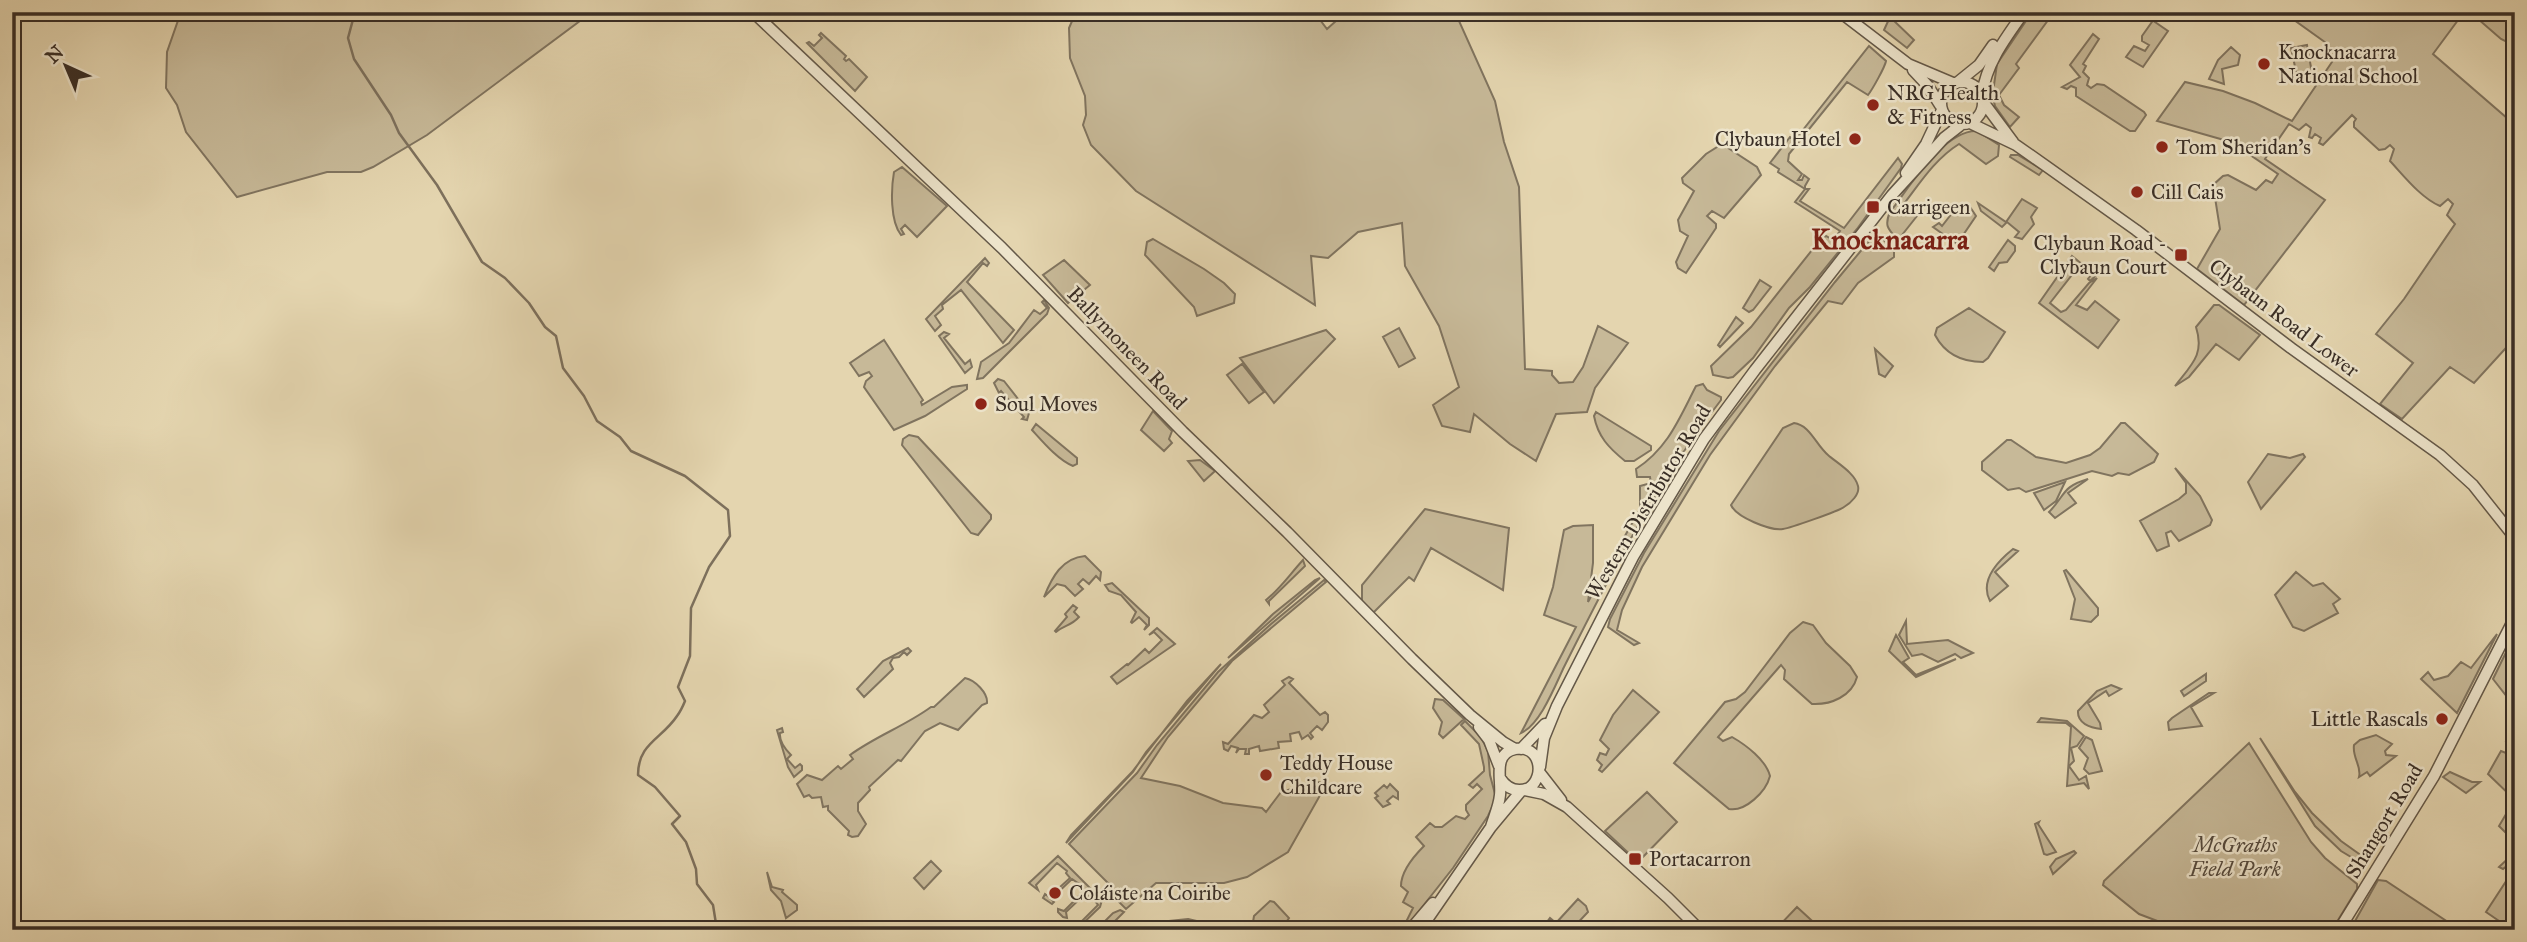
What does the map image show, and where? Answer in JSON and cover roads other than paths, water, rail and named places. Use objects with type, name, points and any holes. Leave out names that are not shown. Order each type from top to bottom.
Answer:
[{"type":"street","name":"Ballymoneen Road","points":[[752,12],[1002,248],[1191,440],[1470,715],[1503,742],[1518,749]]},
{"type":"street","points":[[1840,12],[1908,64],[1928,86],[1951,121],[1966,124],[1980,115],[1984,77],[1990,63],[2024,12]]},
{"type":"street","points":[[1941,108],[1944,92],[1979,65],[2016,12]]},
{"type":"street","points":[[1908,64],[1955,83],[1972,84],[1983,99]]},
{"type":"street","name":"Clybaun Road Lower","points":[[1983,99],[2016,145]]},
{"type":"street","name":"Western Distributor Road","points":[[1892,195],[1926,144],[1941,108]]},
{"type":"street","name":"Clybaun Road Lower","points":[[1966,124],[2016,145],[2117,216],[2285,344],[2448,461],[2473,485],[2515,538]]},
{"type":"street","name":"Western Distributor Road","points":[[1518,749],[1544,727],[1557,706],[1633,557],[1704,439],[1892,195],[1944,138],[1966,124]]},
{"type":"street","name":"Shangort Road","points":[[2339,930],[2434,776],[2515,617]]},
{"type":"street","name":"Western Distributor Road","points":[[1540,770],[1544,738],[1557,706]]},
{"type":"street","name":"Ballymoneen Road","points":[[1470,715],[1489,740],[1499,767]]},
{"type":"street","points":[[1491,827],[1500,796],[1499,767],[1503,757],[1518,749],[1534,755],[1540,770],[1567,807],[1700,930]]},
{"type":"street","points":[[1420,930],[1491,827],[1523,790],[1535,783],[1540,770]]},
{"type":"street","points":[[1500,779],[1508,787],[1544,794],[1567,807]]},
{"type":"street","points":[[1410,930],[1456,876]]},
{"type":"waterway","points":[[355,12],[348,38],[354,59],[391,115],[399,133],[437,185],[482,262],[505,278],[529,303],[545,327],[556,336],[563,368],[584,396],[597,421],[620,437],[631,451],[685,476],[728,510],[730,536],[709,567],[691,608],[690,656],[678,687],[685,701],[671,724],[646,748],[639,764],[638,775],[655,787],[680,816],[672,824],[686,842],[696,869],[697,884],[713,905],[717,930]]},
{"type":"place","name":"Knocknacarra National School","points":[[2264,64]]},
{"type":"place","name":"NRG Health & Fitness","points":[[1873,105]]},
{"type":"place","name":"Clybaun Hotel","points":[[1855,139]]},
{"type":"place","name":"Tom Sheridan’s","points":[[2162,147]]},
{"type":"place","name":"Cill Cais","points":[[2137,192]]},
{"type":"place","name":"Carrigeen","points":[[1873,207]]},
{"type":"place","name":"Clybaun Road - Clybaun Court","points":[[2181,255]]},
{"type":"place","name":"Soul Moves","points":[[981,404]]},
{"type":"place","name":"Little Rascals","points":[[2442,719]]},
{"type":"place","name":"Teddy House Childcare","points":[[1266,775]]},
{"type":"place","name":"Portacarron","points":[[1635,859]]},
{"type":"place","name":"Coláiste na Coiribe","points":[[1055,893]]},
{"type":"district","name":"Knocknacarra","points":[[1890,239]]},
{"type":"park label","name":"McGraths Field Park","points":[[2235,857]]}]
